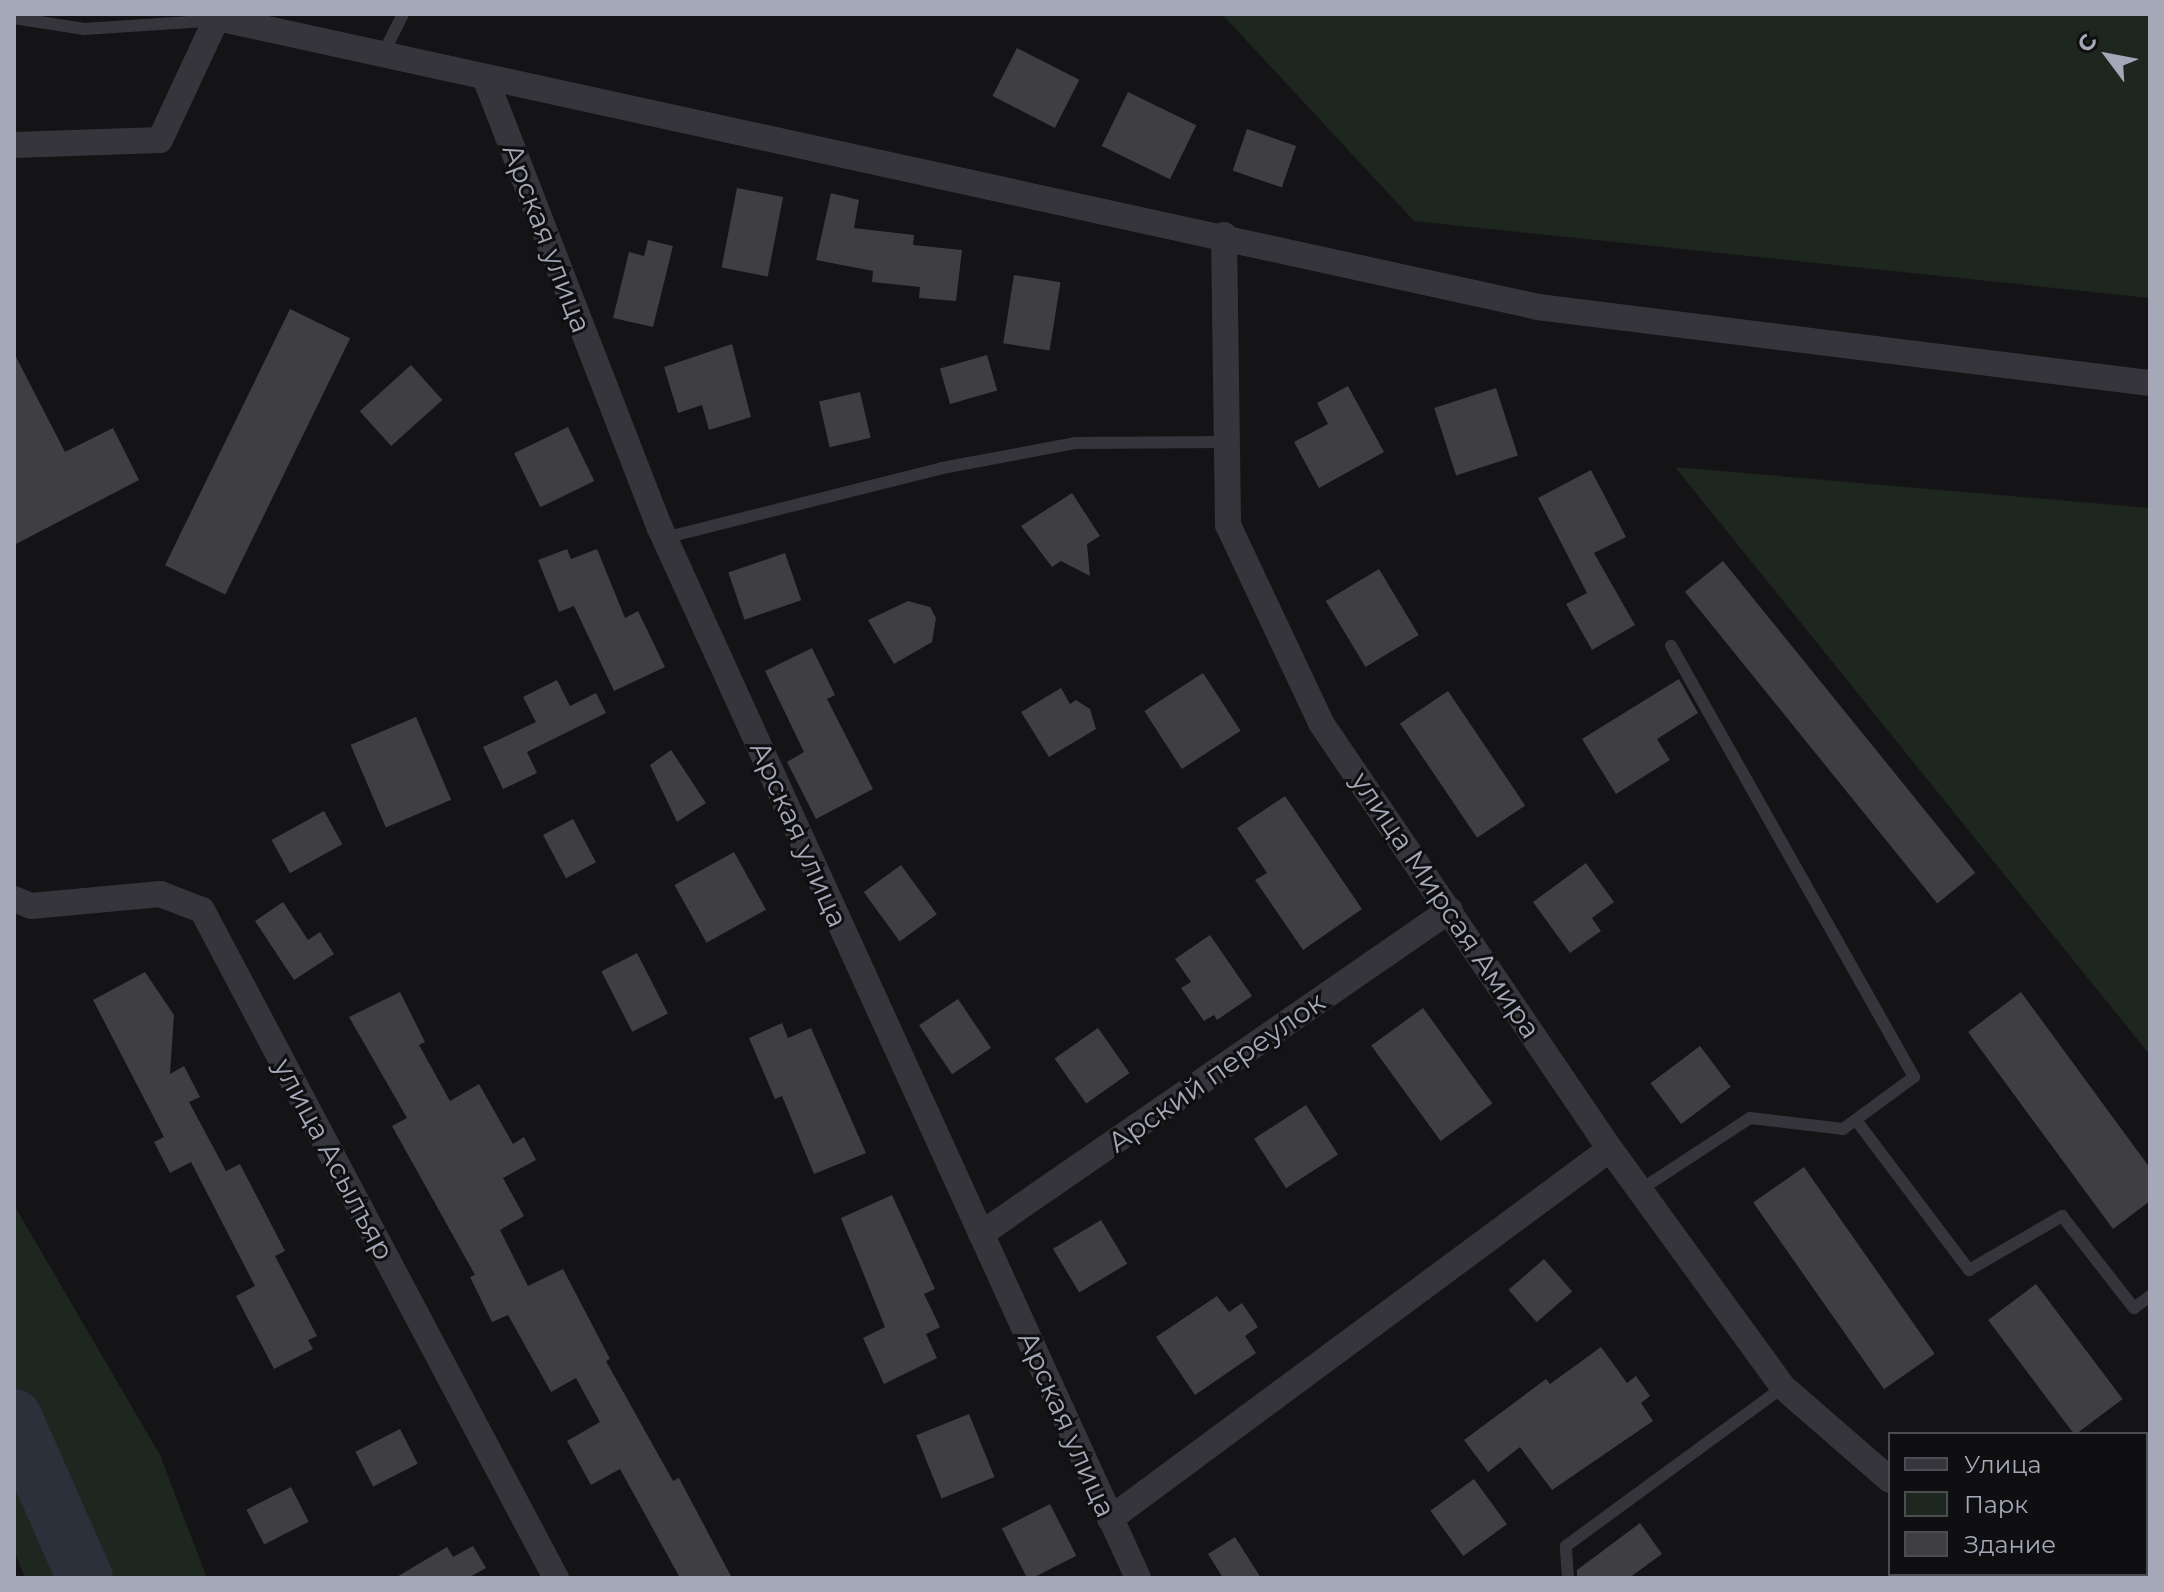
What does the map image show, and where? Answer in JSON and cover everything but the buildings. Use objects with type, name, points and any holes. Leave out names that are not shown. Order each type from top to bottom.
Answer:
[{"type":"street","points":[[14,145],[160,140],[208,17],[486,80],[1224,235],[1538,307],[2150,383]]},
{"type":"street","name":"Арская улица","points":[[486,80],[664,538],[1138,1578]]},
{"type":"street","name":"улица Мирсая Амира","points":[[1224,235],[1228,525],[1315,709],[1610,1149],[1783,1387],[1888,1478]]},
{"type":"street","name":"улица Асылъяр","points":[[14,899],[31,906],[160,894],[202,910],[556,1578]]},
{"type":"street","name":"Арский переулок","points":[[981,1234],[1450,910]]},
{"type":"street","points":[[1110,1519],[1610,1149]]},
{"type":"lane","points":[[382,57],[403,14]]},
{"type":"lane","points":[[14,18],[84,29],[208,17]]},
{"type":"lane","points":[[664,538],[942,468],[1075,443],[1227,442]]},
{"type":"lane","points":[[1640,1190],[1750,1118],[1843,1129],[1914,1077],[1671,646]]},
{"type":"lane","points":[[1856,1120],[1969,1270],[2062,1216],[2134,1308],[2150,1296]]},
{"type":"lane","points":[[1568,1578],[1566,1546],[1783,1387]]},
{"type":"green space","points":[[1222,14],[2150,14],[2150,298],[1414,221]]},
{"type":"green space","points":[[1675,467],[2150,508],[2150,1055]]},
{"type":"green space","points":[[14,1205],[160,1455],[207,1578],[25,1578],[14,1550]]},
{"type":"waterway","points":[[14,1417],[85,1578]]}]
